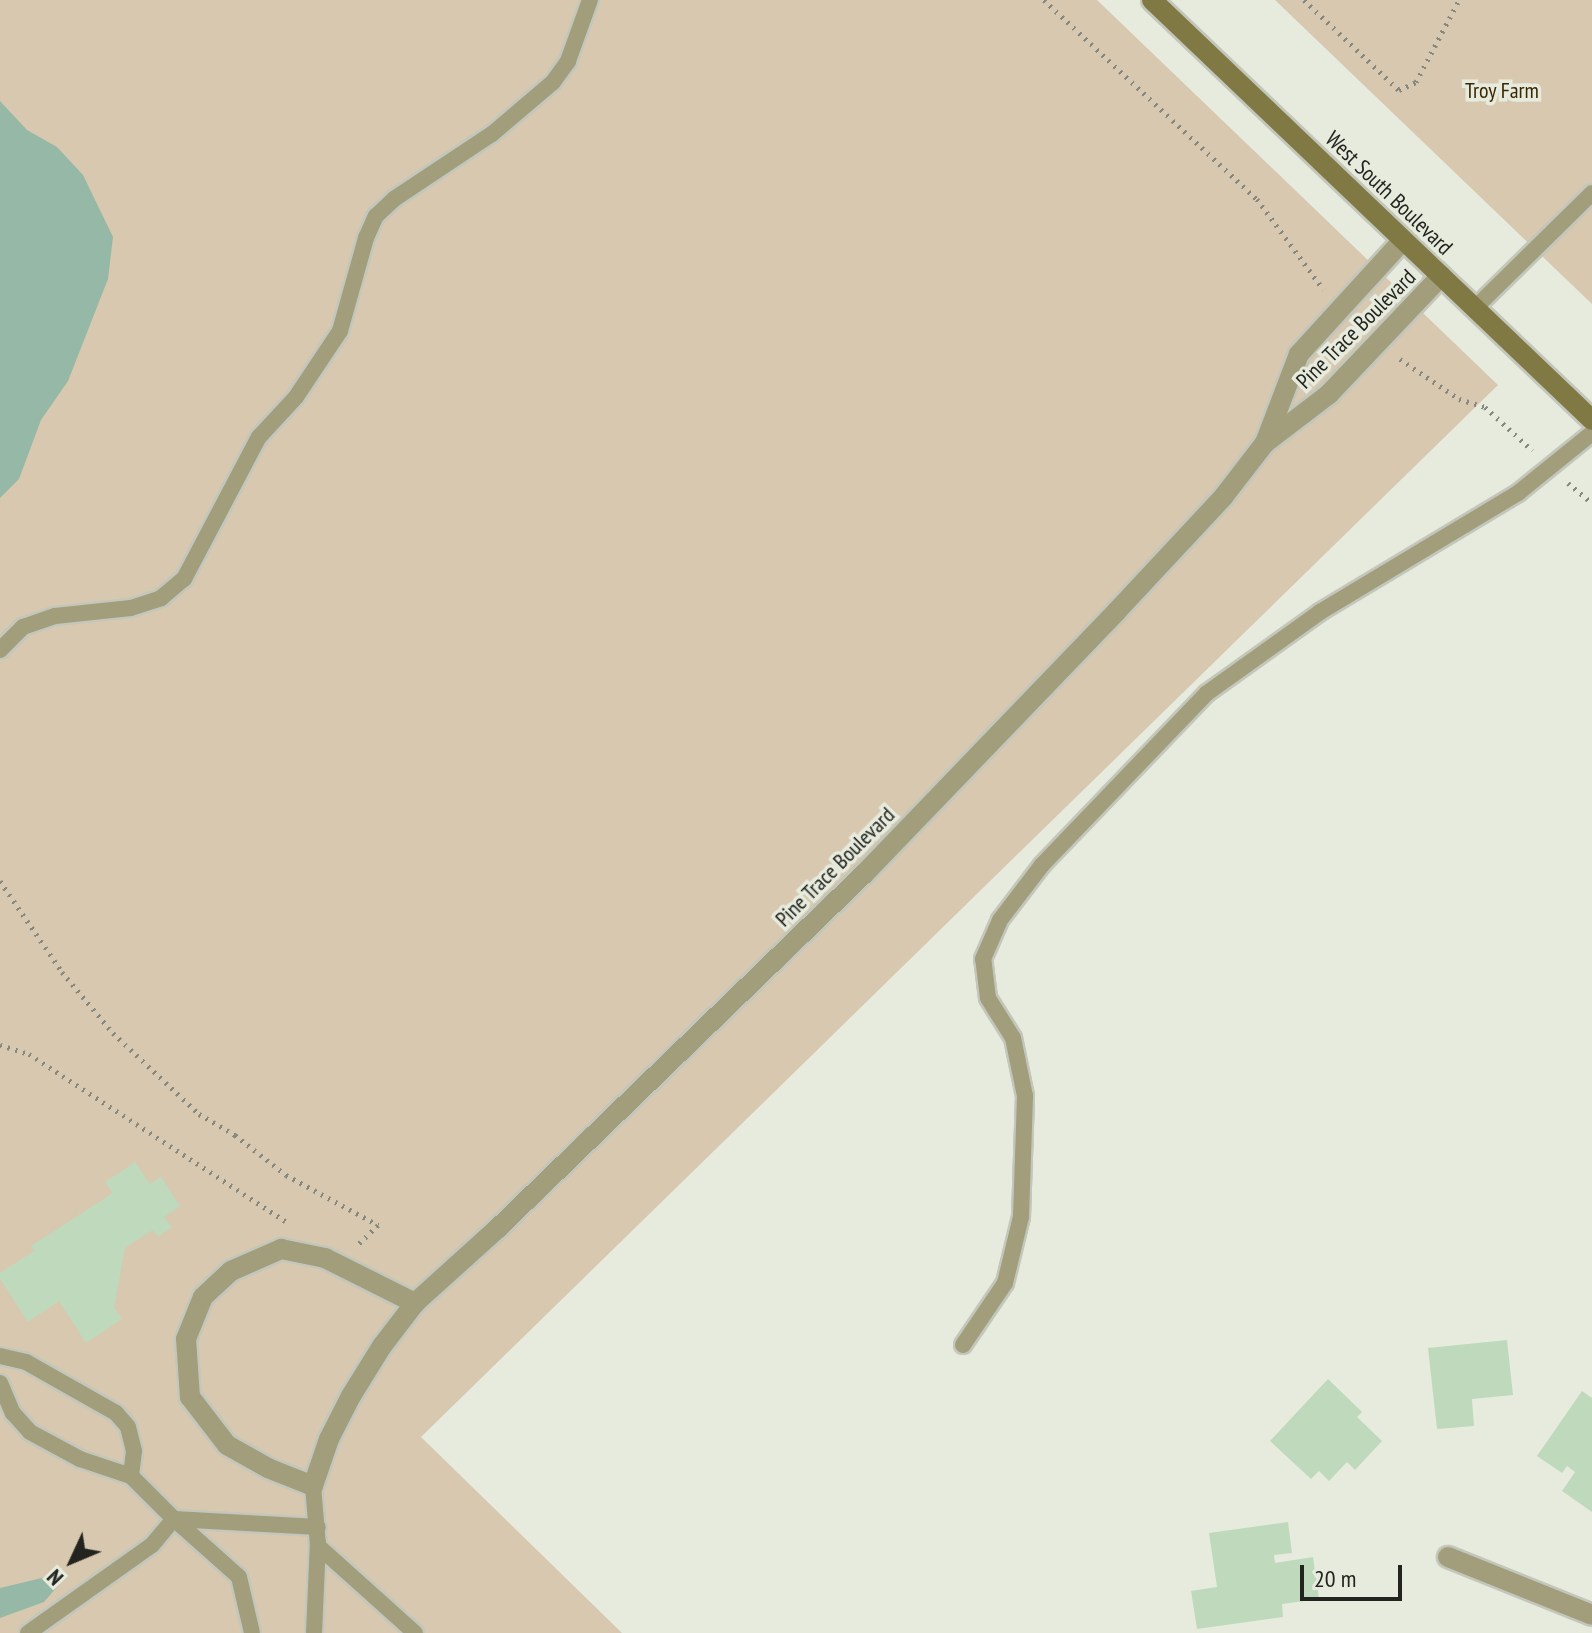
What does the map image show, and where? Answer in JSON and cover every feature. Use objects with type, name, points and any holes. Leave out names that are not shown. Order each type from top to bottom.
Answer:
[{"type":"main road","name":"West South Boulevard","points":[[1152,0],[1592,420]]},
{"type":"street","name":"Pine Trace Boulevard","points":[[1265,443],[1299,354],[1403,240]]},
{"type":"street","name":"Pine Trace Boulevard","points":[[313,1486],[329,1439],[351,1396],[382,1346],[415,1303],[498,1228],[864,874],[1127,601],[1224,496],[1265,443],[1329,394],[1441,276]]},
{"type":"street","points":[[313,1486],[268,1468],[227,1445],[190,1397],[186,1339],[203,1297],[231,1271],[281,1249],[325,1258],[415,1303]]},
{"type":"street","points":[[1448,1557],[1592,1615]]},
{"type":"lane","points":[[0,650],[23,627],[55,616],[131,608],[161,598],[184,579],[259,437],[296,397],[340,331],[366,238],[376,216],[394,199],[492,134],[553,82],[568,61],[590,0]]},
{"type":"lane","points":[[1475,308],[1592,193]]},
{"type":"lane","points":[[963,1345],[1005,1283],[1021,1217],[1025,1096],[1013,1038],[988,998],[983,959],[1000,920],[1042,865],[1207,693],[1320,612],[1552,469],[1592,433]]},
{"type":"lane","points":[[131,1476],[134,1451],[128,1427],[116,1413],[26,1362],[0,1356],[0,1381],[13,1413],[30,1432],[80,1459],[131,1476],[239,1577],[252,1633]]},
{"type":"lane","points":[[313,1486],[318,1546],[415,1633]]},
{"type":"lane","points":[[174,1519],[318,1535]]},
{"type":"lane","points":[[28,1633],[152,1545],[174,1519]]},
{"type":"lane","points":[[314,1633],[318,1535]]},
{"type":"path","points":[[1044,0],[1257,199],[1315,275]]},
{"type":"path","points":[[1304,0],[1399,90],[1416,82],[1459,0]]},
{"type":"path","points":[[1388,351],[1459,399],[1497,416],[1592,503]]},
{"type":"path","points":[[0,881],[62,972],[113,1033],[199,1114],[235,1135],[286,1175],[378,1225],[355,1248]]},
{"type":"path","points":[[0,1045],[29,1054],[298,1229]]},
{"type":"green space","points":[[0,0],[1097,0],[1498,385],[421,1437],[622,1633],[0,1633]]},
{"type":"green space","name":"Troy Farm","points":[[1275,0],[1592,0],[1592,304]]},
{"type":"shaded area","points":[[0,101],[27,130],[57,147],[83,175],[113,237],[108,279],[68,381],[41,420],[19,479],[0,498]]},
{"type":"shaded area","points":[[46,1577],[63,1580],[44,1602],[0,1618],[0,1588]]},
{"type":"building","points":[[135,1162],[150,1184],[161,1177],[180,1206],[164,1217],[172,1227],[158,1237],[153,1230],[125,1248],[114,1308],[122,1319],[86,1343],[59,1301],[28,1322],[0,1279],[0,1273],[34,1251],[31,1246],[113,1193],[105,1182]]},
{"type":"building","points":[[1507,1340],[1513,1395],[1472,1399],[1474,1426],[1437,1429],[1428,1348]]},
{"type":"building","points":[[1328,1379],[1362,1412],[1357,1417],[1382,1441],[1355,1470],[1347,1462],[1329,1481],[1319,1471],[1311,1479],[1270,1441]]},
{"type":"building","points":[[1582,1391],[1592,1398],[1592,1512],[1562,1491],[1575,1472],[1567,1466],[1562,1473],[1537,1456]]},
{"type":"building","points":[[1288,1522],[1292,1553],[1274,1555],[1275,1563],[1313,1557],[1319,1599],[1282,1604],[1283,1617],[1197,1629],[1191,1591],[1217,1587],[1209,1533]]}]
